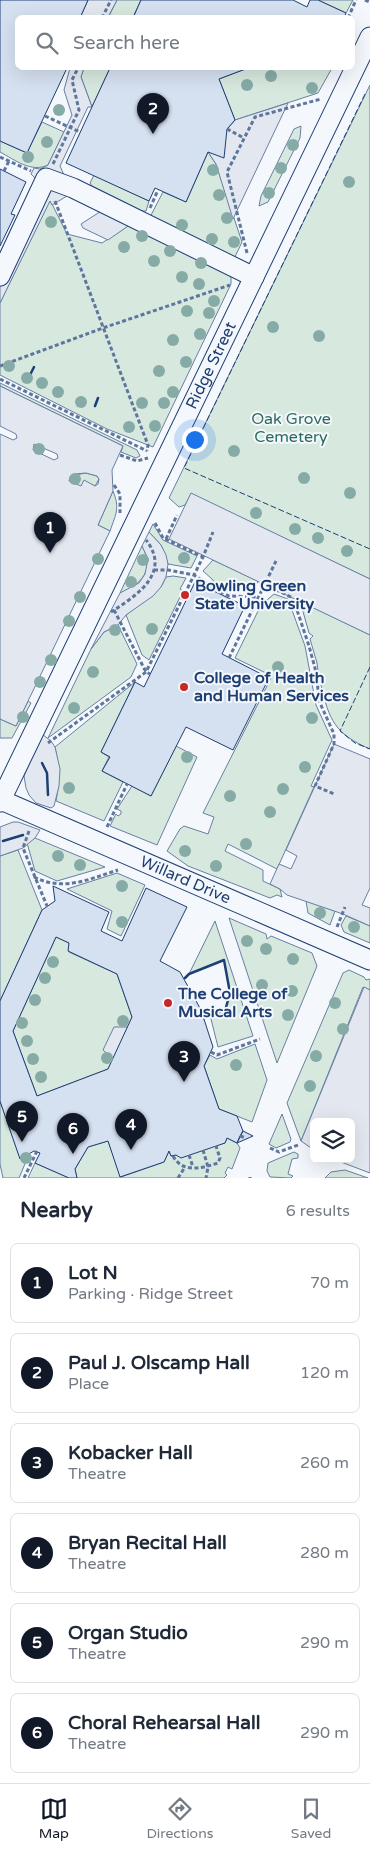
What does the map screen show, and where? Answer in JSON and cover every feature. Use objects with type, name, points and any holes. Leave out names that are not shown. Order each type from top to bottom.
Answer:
[{"type":"street","name":"Ridge Street","points":[[355,67],[370,38]]},
{"type":"street","name":"Ridge Street","points":[[0,801],[247,273],[353,70]]},
{"type":"street","points":[[0,276],[46,178],[73,188],[247,273]]},
{"type":"street","name":"Willard Drive","points":[[0,801],[24,809],[370,960]]},
{"type":"path","points":[[104,15],[111,0]]},
{"type":"path","points":[[349,15],[356,0]]},
{"type":"path","points":[[365,0],[370,2]]},
{"type":"path","points":[[46,178],[79,110],[72,80],[77,70]]},
{"type":"path","points":[[0,366],[247,273],[227,172],[255,118],[327,97]]},
{"type":"path","points":[[45,116],[80,132]]},
{"type":"path","points":[[227,129],[245,138]]},
{"type":"path","points":[[0,157],[46,178],[148,445],[147,451],[0,379]]},
{"type":"path","points":[[4,171],[9,161]]},
{"type":"path","points":[[120,455],[137,461],[146,459],[153,453]]},
{"type":"path","points":[[114,485],[120,494],[119,518]]},
{"type":"path","points":[[166,539],[177,515]]},
{"type":"path","points":[[152,518],[163,538],[203,557]]},
{"type":"path","points":[[45,745],[148,673],[213,532]]},
{"type":"path","points":[[109,614],[140,592],[151,578],[155,560],[153,551],[147,541],[141,537]]},
{"type":"path","points":[[229,658],[276,561]]},
{"type":"path","points":[[154,570],[168,570],[194,575],[216,591],[229,596],[258,597]]},
{"type":"path","points":[[264,584],[293,598],[315,668],[320,702],[334,734],[334,744],[315,786],[334,794]]},
{"type":"path","points":[[114,610],[148,673]]},
{"type":"path","points":[[107,828],[127,784]]},
{"type":"path","points":[[29,831],[24,848],[47,906]]},
{"type":"path","points":[[34,877],[46,882],[66,885],[121,869]]},
{"type":"path","points":[[335,933],[346,907]]},
{"type":"path","points":[[211,1052],[217,1055],[260,1039]]},
{"type":"path","points":[[240,1136],[246,1138]]},
{"type":"path","points":[[270,1148],[279,1152],[298,1145]]},
{"type":"path","points":[[173,1156],[176,1161],[190,1169],[193,1167],[208,1167],[218,1163],[220,1158],[216,1146]]},
{"type":"path","points":[[203,1150],[208,1167],[206,1178]]},
{"type":"path","points":[[24,1178],[37,1151]]},
{"type":"path","points":[[189,1155],[193,1167]]},
{"type":"path","points":[[178,1178],[185,1167]]},
{"type":"green space","points":[[117,0],[141,0],[134,15],[110,15]]},
{"type":"green space","points":[[318,0],[353,0],[346,13]]},
{"type":"green space","points":[[83,70],[109,70],[92,107],[81,77]]},
{"type":"green space","points":[[243,70],[331,70],[318,93],[235,120],[219,79]]},
{"type":"green space","name":"Oak Grove Cemetery","points":[[370,85],[370,579],[191,494],[185,505],[179,507],[169,498]]},
{"type":"green space","points":[[42,122],[64,132],[48,165],[29,167],[0,152],[0,141],[27,153]]},
{"type":"green space","points":[[301,126],[300,138],[268,202],[259,206],[261,196],[294,129]]},
{"type":"green space","points":[[208,152],[216,164],[242,242],[234,259],[149,219],[163,192],[186,202]]},
{"type":"green space","points":[[94,175],[149,201],[146,211],[142,211],[92,186],[90,183]]},
{"type":"green space","points":[[50,200],[67,234],[102,243],[131,224],[231,270],[231,284],[153,447],[107,429],[0,375],[0,303]]},
{"type":"green space","points":[[0,383],[137,450],[140,456],[136,458],[121,452],[123,446],[0,386]]},
{"type":"green space","points":[[86,473],[97,476],[99,479],[95,486],[84,481],[81,487],[69,481],[70,476]]},
{"type":"green space","points":[[113,491],[117,507],[110,531],[98,525]]},
{"type":"green space","points":[[153,524],[163,540],[197,556],[191,568],[168,564],[161,545],[149,532]]},
{"type":"green space","points":[[142,546],[146,555],[147,569],[140,581],[120,593]]},
{"type":"green space","points":[[213,560],[258,581],[254,589],[220,590],[203,571]]},
{"type":"green space","points":[[166,577],[186,578],[180,589],[183,591],[149,660],[142,655],[126,615],[161,587]]},
{"type":"green space","points":[[274,594],[288,599],[305,646],[316,705],[332,740],[311,786],[314,787],[277,869],[228,844],[225,851],[263,870],[263,881],[280,889],[282,897],[277,895],[270,898],[188,866],[167,851],[180,829],[184,826],[208,834],[214,817],[203,813],[272,676],[235,658],[261,605]]},
{"type":"green space","points":[[300,601],[370,635],[370,749],[349,738],[335,724],[331,717],[321,685],[323,682],[319,679],[317,663],[310,639],[313,636],[309,633]]},
{"type":"green space","points":[[118,625],[137,664],[131,677],[48,738],[91,649],[104,632]]},
{"type":"green space","points":[[135,682],[101,752],[109,757],[102,771],[123,782],[104,821],[56,801],[59,774],[55,747]]},
{"type":"green space","points":[[28,701],[31,703],[12,738],[0,738],[0,719],[16,726]]},
{"type":"green space","points":[[176,746],[197,757],[157,845],[110,826],[116,814],[118,816],[121,814],[121,811],[117,809],[132,786],[151,796]]},
{"type":"green space","points":[[35,838],[105,867],[57,881],[35,871],[27,843]]},
{"type":"green space","points":[[18,850],[42,910],[0,1001],[0,856]]},
{"type":"green space","points":[[117,873],[145,885],[121,936],[107,929],[112,911],[67,889]]},
{"type":"green space","points":[[306,901],[335,911],[330,925],[308,913]]},
{"type":"green space","points":[[346,916],[370,926],[370,943],[344,932],[341,925]]},
{"type":"green space","points":[[229,918],[266,934],[267,939],[271,936],[312,953],[317,966],[277,1063]]},
{"type":"green space","points":[[215,921],[253,1036],[218,1047],[210,1015],[225,1011],[230,993],[224,960],[189,974]]},
{"type":"green space","points":[[56,937],[69,943],[69,952],[117,974],[132,1017],[128,1027],[103,1050],[113,1059],[108,1069],[37,1096],[13,1031]]},
{"type":"green space","points":[[349,970],[364,977],[366,980],[370,979],[370,990],[363,987],[301,1141],[287,1103],[343,973]]},
{"type":"green space","points":[[255,1044],[267,1080],[252,1122],[219,1109],[204,1066],[210,1055],[217,1059]]},
{"type":"green space","points":[[0,1101],[20,1158],[30,1152],[19,1178],[3,1178],[0,1164]]},
{"type":"green space","points":[[282,1114],[291,1139],[290,1142],[276,1148],[269,1144]]},
{"type":"green space","points":[[227,1138],[237,1143],[240,1148],[232,1169],[228,1167],[225,1173],[227,1175],[224,1178],[77,1178],[75,1169],[88,1147],[108,1141],[121,1177],[164,1162],[169,1151],[171,1156],[225,1143]]},
{"type":"green space","points":[[294,1152],[298,1154],[298,1158],[292,1159],[288,1174],[293,1176],[291,1178],[270,1177],[267,1171],[268,1163]]},
{"type":"green space","points":[[35,1163],[69,1178],[28,1178]]},
{"type":"green space","points":[[345,1170],[368,1178],[325,1178],[331,1172]]},
{"type":"shaded area","points":[[88,0],[117,0],[109,15],[81,15]]},
{"type":"shaded area","points":[[69,70],[83,70],[81,77],[92,107],[88,107],[60,166],[72,193],[52,205],[50,201],[0,303],[0,261],[38,181],[31,174],[34,168],[40,169],[48,165],[72,115],[64,90]]},
{"type":"shaded area","points":[[288,103],[233,219],[216,164],[208,152],[235,120]]},
{"type":"shaded area","points":[[109,206],[131,224],[108,240],[83,228],[81,224]]},
{"type":"shaded area","points":[[0,386],[123,446],[112,470],[113,491],[98,525],[110,531],[16,726],[0,719],[0,434],[13,440],[17,438],[16,434],[0,426]],"holes":[[[34,444],[57,454],[58,458],[54,460],[33,450]],[[86,473],[97,476],[99,479],[98,484],[95,486],[84,480],[81,486],[69,481],[70,477],[74,474]]]},
{"type":"shaded area","points":[[191,493],[370,579],[370,635],[169,539]]},
{"type":"shaded area","points":[[149,532],[161,545],[166,555],[168,564],[166,577],[161,587],[153,596],[126,615],[118,625],[104,632],[91,649],[120,593],[139,583],[145,574],[148,559],[142,546]]},
{"type":"shaded area","points":[[42,734],[55,747],[60,769],[59,786],[54,806],[51,808],[36,803],[29,795],[24,776]]},
{"type":"shaded area","points":[[334,744],[370,759],[370,888],[362,905],[370,908],[370,926],[343,914],[287,895],[270,884],[279,864],[291,869],[297,856],[286,850]]},
{"type":"shaded area","points":[[13,822],[40,830],[35,838],[23,848],[0,856],[0,827]]},
{"type":"shaded area","points":[[364,987],[370,990],[370,1173],[344,1163],[355,1163],[355,1118],[310,1118]]},
{"type":"shaded area","points":[[114,1027],[128,1027],[113,1059],[103,1050]]},
{"type":"shaded area","points":[[310,1119],[310,1147],[301,1141]]},
{"type":"building","points":[[0,0],[88,0],[81,15],[15,15],[15,70],[66,70],[27,153],[0,141]]},
{"type":"building","points":[[141,0],[293,0],[307,7],[310,0],[318,0],[346,13],[345,15],[134,15]]},
{"type":"building","points":[[109,70],[243,70],[219,79],[235,120],[227,129],[224,158],[208,152],[186,202],[155,188],[149,201],[66,163]]},
{"type":"building","points":[[0,169],[26,182],[11,214],[15,215],[0,246]]},
{"type":"building","points":[[195,582],[245,606],[222,654],[269,678],[233,750],[186,727],[151,796],[102,771],[110,757],[101,752],[135,682],[144,687]]},
{"type":"building","points":[[53,886],[109,912],[101,931],[122,941],[146,888],[187,907],[160,961],[180,972],[201,1010],[213,1047],[204,1066],[219,1109],[237,1116],[243,1131],[237,1143],[227,1138],[225,1143],[181,1158],[176,1155],[171,1156],[169,1151],[164,1162],[120,1177],[108,1141],[88,1147],[75,1169],[77,1178],[69,1178],[35,1163],[40,1153],[34,1151],[20,1159],[0,1101],[0,1001],[42,910],[55,901]],"holes":[[[56,937],[69,943],[68,951],[117,974],[132,1017],[108,1069],[37,1096],[13,1031]]]},
{"type":"building","points":[[243,1131],[253,1136],[237,1143],[240,1136]]},
{"type":"fence","points":[[365,94],[184,468],[370,549]]},
{"type":"fence","points":[[370,667],[340,731],[355,743],[370,749]]},
{"type":"wall","points":[[30,375],[34,367]]},
{"type":"wall","points":[[95,406],[98,398]]},
{"type":"wall","points":[[42,763],[47,773],[48,795]]},
{"type":"wall","points":[[3,841],[23,835]]},
{"type":"wall","points":[[185,978],[189,974],[224,960],[230,993],[225,1011],[204,1018]]},
{"type":"place","name":"Paul J. Olscamp Hall","points":[[153,134]]},
{"type":"place","name":"Lot N","points":[[50,553]]},
{"type":"place","name":"Bowling Green State University","points":[[185,595]]},
{"type":"place","name":"College of Health and Human Services","points":[[184,687]]},
{"type":"place","name":"The College of Musical Arts","points":[[168,1003]]},
{"type":"place","name":"Kobacker Hall","points":[[184,1082]]},
{"type":"place","name":"Organ Studio","points":[[22,1142]]},
{"type":"place","name":"Bryan Recital Hall","points":[[131,1150]]},
{"type":"place","name":"Choral Rehearsal Hall","points":[[73,1154]]}]
